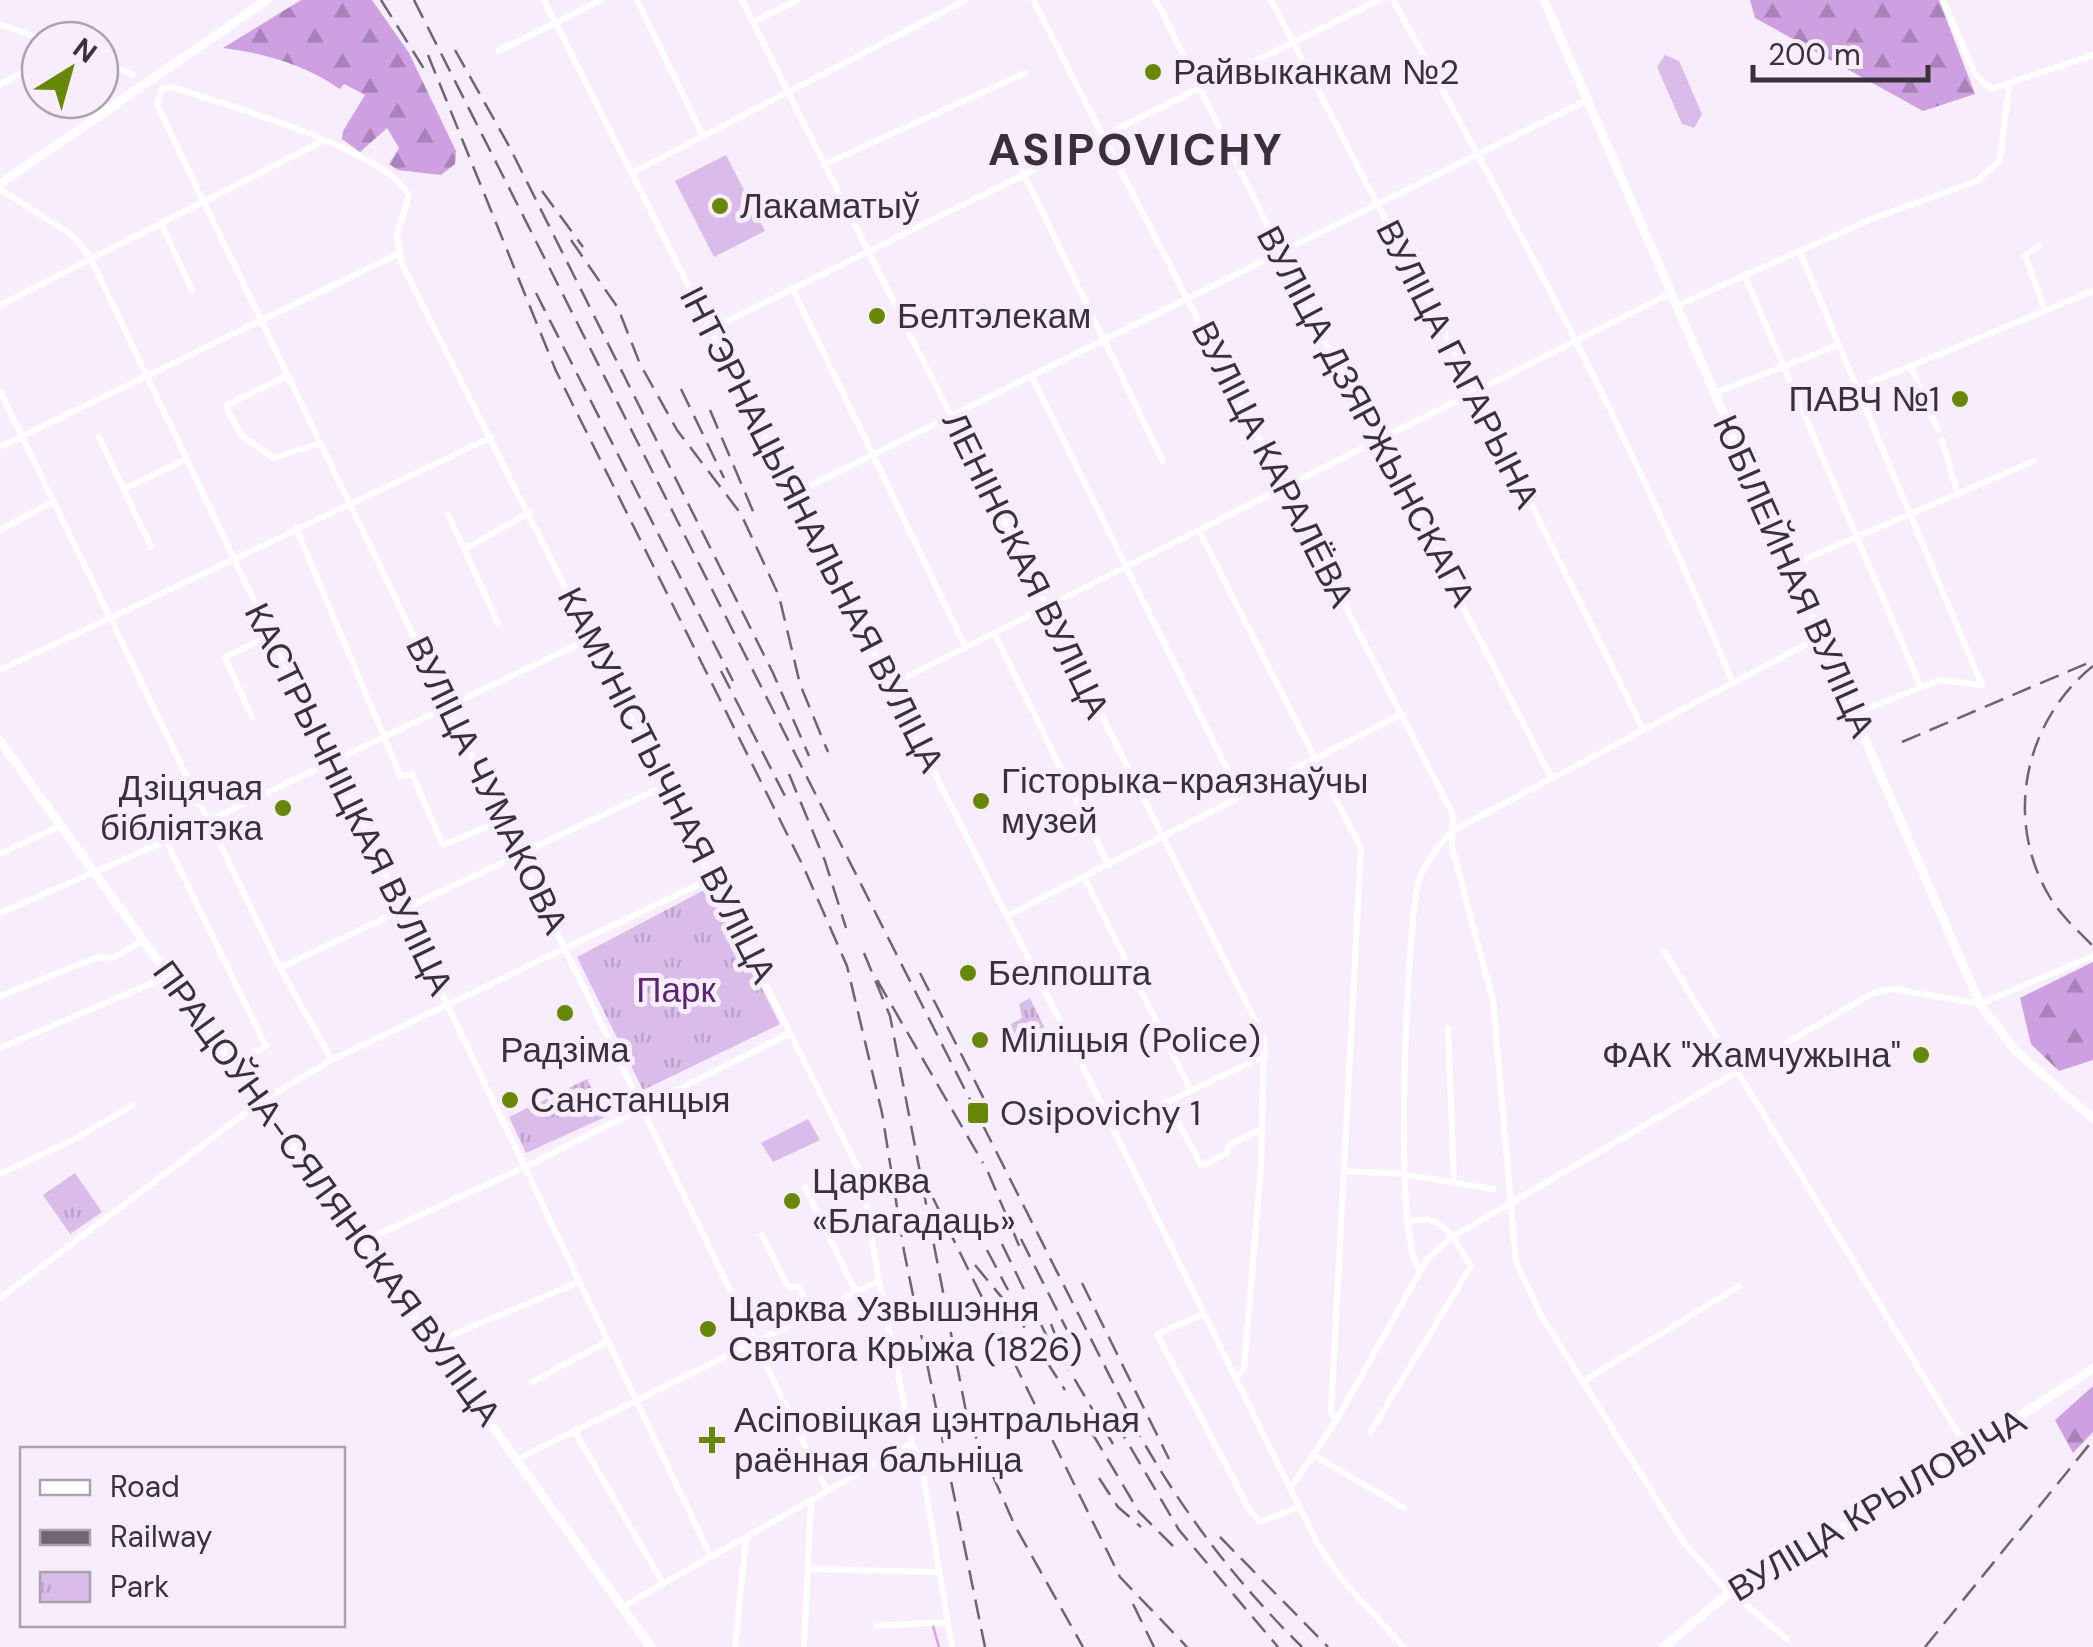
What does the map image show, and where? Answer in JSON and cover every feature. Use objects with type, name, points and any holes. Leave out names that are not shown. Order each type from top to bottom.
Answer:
[{"type":"main road","points":[[0,187],[267,0]]},
{"type":"main road","name":"ЮБІЛЕЙНАЯ ВУЛІЦА","points":[[1544,0],[1980,1004],[2015,1050],[2093,1118]]},
{"type":"main road","name":"ПРАЦОЎНА-СЯЛЯНСКАЯ ВУЛІЦА","points":[[0,741],[651,1647]]},
{"type":"main road","name":"ВУЛІЦА КРЫЛОВІЧА","points":[[1664,1647],[1730,1592],[1969,1450],[2093,1368]]},
{"type":"street","name":"ІНТЭРНАЦЫЯНАЛЬНАЯ ВУЛІЦА","points":[[544,0],[1007,916],[1298,1508],[1333,1568],[1404,1647]]},
{"type":"street","points":[[498,51],[601,0]]},
{"type":"street","points":[[637,0],[703,136]]},
{"type":"street","name":"ЛЕНІНСКАЯ ВУЛІЦА","points":[[742,0],[1252,1010],[1266,1055],[1248,1353],[1244,1369],[1236,1376]]},
{"type":"street","points":[[754,22],[798,0]]},
{"type":"street","points":[[632,173],[966,0]]},
{"type":"street","name":"ВУЛІЦА КАРАЛЁВА","points":[[1033,0],[1453,815],[1452,847],[1479,940],[1496,1028],[1516,1262],[1541,1315],[1684,1544],[1730,1592],[1787,1640]]},
{"type":"street","name":"ВУЛІЦА ДЗЯРЖЫНСКАГА","points":[[1156,0],[1281,253],[1551,777]]},
{"type":"street","name":"ВУЛІЦА ГАГАРЫНА","points":[[1271,0],[1475,391],[1643,729]]},
{"type":"street","points":[[711,328],[1379,0]]},
{"type":"street","points":[[1393,0],[1478,154],[1680,553],[1733,684]]},
{"type":"street","points":[[1943,0],[1983,86],[2008,86],[2093,54]]},
{"type":"street","points":[[120,69],[134,74]]},
{"type":"street","points":[[823,165],[1024,74]]},
{"type":"street","name":"ВУЛІЦА ЧУМАКОВА","points":[[324,140],[172,86],[158,94],[157,104],[319,444],[353,502],[827,1491]]},
{"type":"street","points":[[1676,306],[1799,250],[1978,181],[2000,160],[2008,86]]},
{"type":"street","points":[[794,494],[1587,100]]},
{"type":"street","points":[[0,304],[324,140],[404,184],[409,196],[397,234],[398,254],[0,448]]},
{"type":"street","points":[[1023,172],[1163,462]]},
{"type":"street","points":[[0,187],[73,236],[90,257]]},
{"type":"street","points":[[160,223],[192,290]]},
{"type":"street","points":[[2039,246],[2024,255],[2045,311]]},
{"type":"street","points":[[1799,250],[1982,685],[1940,680],[1854,714]]},
{"type":"street","name":"КАМУНІСТЫЧНАЯ ВУЛІЦА","points":[[398,254],[862,1174],[879,1281],[912,1443],[923,1474],[936,1572],[952,1647]]},
{"type":"street","name":"КАСТРЫЧНІЦКАЯ ВУЛІЦА","points":[[90,257],[711,1557]]},
{"type":"street","points":[[1744,274],[1921,687]]},
{"type":"street","points":[[792,287],[966,648]]},
{"type":"street","points":[[1857,388],[2093,291]]},
{"type":"street","points":[[890,686],[1671,293]]},
{"type":"street","points":[[1714,394],[1838,345]]},
{"type":"street","points":[[1910,367],[1938,430]]},
{"type":"street","points":[[287,376],[227,405],[227,409],[242,436],[273,458],[319,444]]},
{"type":"street","points":[[1032,377],[1241,796]]},
{"type":"street","points":[[0,391],[280,968],[332,1060]]},
{"type":"street","points":[[0,670],[492,437]]},
{"type":"street","points":[[99,438],[151,546]]},
{"type":"street","points":[[1942,440],[1958,496]]},
{"type":"street","points":[[124,489],[187,459]]},
{"type":"street","points":[[1788,566],[2034,461]]},
{"type":"street","points":[[0,530],[52,502]]},
{"type":"street","points":[[464,549],[530,512]]},
{"type":"street","points":[[448,514],[498,623]]},
{"type":"street","points":[[296,528],[401,777],[412,774],[444,845],[503,820]]},
{"type":"street","points":[[1199,531],[1362,848],[1331,1412],[1336,1421]]},
{"type":"street","points":[[995,635],[1109,866]]},
{"type":"street","points":[[252,718],[223,653],[269,636]]},
{"type":"street","points":[[0,913],[166,841],[593,637]]},
{"type":"street","points":[[1420,1270],[1410,1256],[1402,1174],[1417,888],[1426,864],[1452,831],[1820,637]]},
{"type":"street","points":[[1007,916],[1402,714]]},
{"type":"street","points":[[280,968],[668,784]]},
{"type":"street","points":[[0,854],[62,825]]},
{"type":"street","points":[[166,841],[266,1046],[233,1065]]},
{"type":"street","points":[[1084,876],[1190,1089]]},
{"type":"street","points":[[0,1298],[260,1102],[332,1060],[714,877]]},
{"type":"street","points":[[0,996],[98,957],[112,958],[145,939]]},
{"type":"street","points":[[1664,951],[1969,1450]]},
{"type":"street","points":[[1290,1489],[1336,1421],[1430,1254],[1452,1237],[1737,1069],[1884,989],[1980,1004],[2093,956]]},
{"type":"street","points":[[0,1048],[171,975]]},
{"type":"street","points":[[1448,1028],[1454,1182]]},
{"type":"street","points":[[361,1242],[525,1167],[790,1033]]},
{"type":"street","points":[[1112,1128],[1266,1055]]},
{"type":"street","points":[[1166,1101],[1202,1166],[1227,1152],[1229,1145],[1262,1129]]},
{"type":"street","points":[[0,1174],[73,1140],[132,1105]]},
{"type":"street","points":[[1345,1171],[1402,1174],[1493,1189]]},
{"type":"street","points":[[805,1187],[856,1292]]},
{"type":"street","points":[[1370,1430],[1471,1266],[1452,1237],[1432,1217],[1405,1224]]},
{"type":"street","points":[[762,1235],[788,1288],[799,1287],[813,1315]]},
{"type":"street","points":[[518,1459],[879,1281]]},
{"type":"street","points":[[433,1343],[580,1282]]},
{"type":"street","points":[[1582,1382],[1739,1286]]},
{"type":"street","points":[[1204,1314],[1156,1334],[1248,1509],[1260,1522],[1298,1508]]},
{"type":"street","points":[[532,1382],[608,1341]]},
{"type":"street","points":[[574,1430],[664,1583]]},
{"type":"street","points":[[622,1607],[912,1443]]},
{"type":"street","points":[[1315,1456],[1404,1508]]},
{"type":"street","points":[[804,1647],[811,1499]]},
{"type":"street","points":[[735,1647],[746,1538]]},
{"type":"street","points":[[810,1568],[936,1572]]},
{"type":"street","points":[[876,1626],[946,1622]]},
{"type":"green space","points":[[301,0],[372,0],[409,53],[456,151],[455,164],[441,175],[398,170],[389,164],[399,148],[387,128],[360,152],[342,139],[365,95],[344,84],[340,89],[284,61],[223,48]]},
{"type":"green space","points":[[1750,0],[1939,0],[1975,94],[1923,111],[1755,18]]},
{"type":"green space","points":[[1665,55],[1679,61],[1702,114],[1694,128],[1682,124],[1657,67]]},
{"type":"green space","name":"Лакаматыў","points":[[726,155],[765,231],[714,257],[675,181]]},
{"type":"green space","name":"Парк","points":[[710,887],[780,1024],[643,1090],[577,957]]},
{"type":"green space","points":[[2093,962],[2093,1060],[2059,1071],[2031,1044],[2020,998]]},
{"type":"green space","points":[[1030,998],[1051,1041],[1023,1048],[1009,1025],[1022,1018],[1019,1004]]},
{"type":"green space","points":[[587,1079],[605,1117],[526,1153],[509,1117]]},
{"type":"green space","points":[[808,1119],[820,1140],[773,1162],[761,1143]]},
{"type":"green space","points":[[75,1173],[102,1212],[70,1234],[43,1195]]},
{"type":"green space","points":[[2093,1386],[2093,1432],[2073,1453],[2055,1420]]},
{"type":"waterway","points":[[933,1626],[939,1647]]},
{"type":"railway","points":[[381,0],[426,72]]},
{"type":"railway","points":[[414,0],[1140,1436],[1214,1547],[1302,1647]]},
{"type":"railway","points":[[455,50],[509,146],[773,673],[809,756]]},
{"type":"railway","points":[[428,55],[556,371],[804,868],[847,966],[882,1113],[904,1251],[985,1647]]},
{"type":"railway","points":[[542,191],[583,247]]},
{"type":"railway","points":[[571,240],[618,308],[640,364],[677,430],[741,514],[779,596],[800,684],[828,752]]},
{"type":"railway","points":[[536,293],[733,681]]},
{"type":"railway","points":[[681,389],[724,478]]},
{"type":"railway","points":[[710,410],[755,516]]},
{"type":"railway","points":[[1902,742],[2088,663]]},
{"type":"railway","points":[[2093,666],[2070,688],[2037,742],[2028,772],[2025,803],[2027,834],[2048,894],[2093,946]]},
{"type":"railway","points":[[721,671],[787,800]]},
{"type":"railway","points":[[789,774],[825,861],[846,928]]},
{"type":"railway","points":[[864,953],[890,1016],[967,1417],[1015,1526],[1083,1647]]},
{"type":"railway","points":[[920,973],[986,1103]]},
{"type":"railway","points":[[877,980],[983,1163]]},
{"type":"railway","points":[[988,1172],[1023,1255]]},
{"type":"railway","points":[[933,1198],[1120,1577],[1187,1647]]},
{"type":"railway","points":[[1021,1239],[1073,1342]]},
{"type":"railway","points":[[1002,1244],[1050,1343]]},
{"type":"railway","points":[[987,1250],[1008,1290]]},
{"type":"railway","points":[[975,1265],[1017,1316],[1065,1390]]},
{"type":"railway","points":[[1082,1283],[1169,1459]]},
{"type":"railway","points":[[1051,1324],[1068,1368],[1113,1444]]},
{"type":"railway","points":[[1115,1421],[1179,1530],[1278,1647]]},
{"type":"railway","points":[[1092,1433],[1139,1512],[1180,1553]]},
{"type":"railway","points":[[1925,1647],[2093,1440]]},
{"type":"railway","points":[[1099,1478],[1118,1507],[1141,1527]]},
{"type":"railway","points":[[1220,1537],[1328,1647]]},
{"type":"railway","points":[[1133,1604],[1154,1647]]},
{"type":"place","name":"Райвыканкам №2","points":[[1153,72]]},
{"type":"place","name":"Лакаматыў","points":[[720,206]]},
{"type":"place","name":"Белтэлекам","points":[[877,316]]},
{"type":"place","name":"ПАВЧ №1","points":[[1960,399]]},
{"type":"place","name":"Гісторыка-краязнаўчы музей","points":[[981,801]]},
{"type":"place","name":"Дзіцячая бібліятэка","points":[[283,808]]},
{"type":"place","name":"Белпошта","points":[[968,973]]},
{"type":"place","name":"Радзіма","points":[[565,1013]]},
{"type":"place","name":"Міліцыя (Police)","points":[[980,1040]]},
{"type":"place","name":"ФАК \"Жамчужына\"","points":[[1921,1055]]},
{"type":"place","name":"Санстанцыя","points":[[510,1100]]},
{"type":"place","name":"Osipovichy 1","points":[[978,1113]]},
{"type":"place","name":"Царква «Благадаць»","points":[[792,1201]]},
{"type":"place","name":"Царква Узвышэння Святога Крыжа (1826)","points":[[708,1329]]},
{"type":"place","name":"Асіповіцкая цэнтральная раённая бальніца","points":[[712,1440]]},
{"type":"district","name":"ASIPOVICHY","points":[[1136,149]]}]
